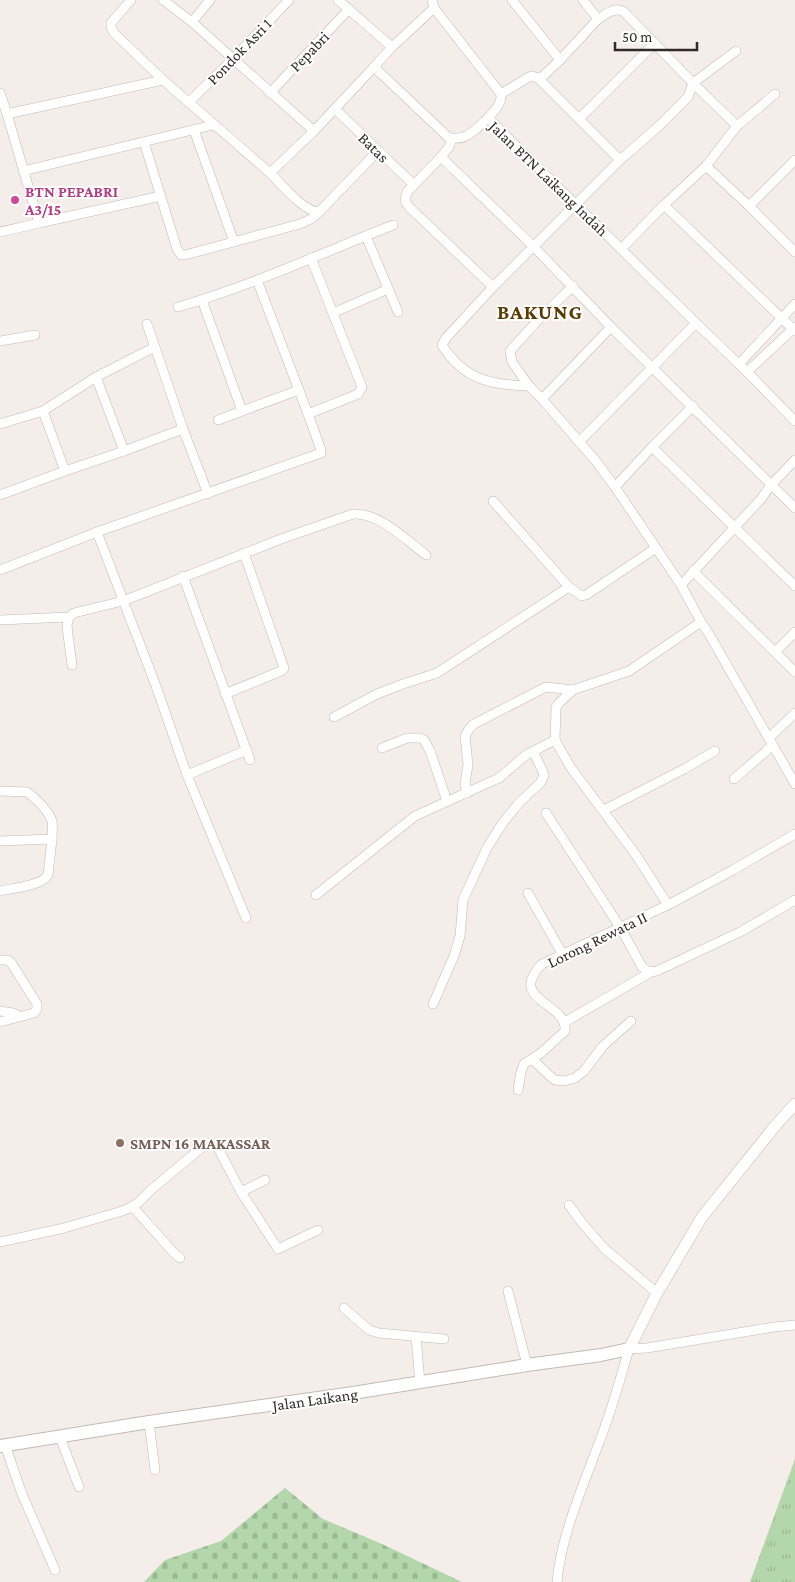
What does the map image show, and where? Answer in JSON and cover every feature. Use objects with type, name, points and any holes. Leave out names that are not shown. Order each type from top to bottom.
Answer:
[{"type":"main road","name":"Jalan Laikang","points":[[2,1445],[601,1355],[629,1349]]},
{"type":"street","points":[[131,0],[110,23],[114,33],[163,80],[305,207],[314,212],[319,212]]},
{"type":"street","points":[[163,0],[192,22],[314,131]]},
{"type":"street","points":[[192,22],[210,0]]},
{"type":"street","name":"Pondok Asri 1","points":[[189,102],[289,0]]},
{"type":"street","points":[[338,0],[392,47]]},
{"type":"street","points":[[512,0],[560,60]]},
{"type":"street","points":[[583,0],[598,19]]},
{"type":"street","points":[[270,174],[314,131],[433,4],[501,94],[502,97],[499,105],[488,118]]},
{"type":"street","points":[[538,78],[542,77],[560,60],[598,19],[615,9],[620,9],[737,126]]},
{"type":"street","name":"Pepabri","points":[[270,92],[349,10]]},
{"type":"street","points":[[580,119],[655,43]]},
{"type":"street","points":[[529,386],[505,386],[470,375],[458,365],[442,345],[446,338],[493,287],[620,160],[659,126],[688,97],[693,84],[736,50]]},
{"type":"street","points":[[374,67],[451,141],[441,157],[407,192],[405,201],[493,287]]},
{"type":"street","points":[[501,94],[527,78],[532,76],[538,78],[620,160]]},
{"type":"street","points":[[7,114],[163,80]]},
{"type":"street","points":[[0,93],[39,224]]},
{"type":"street","points":[[622,248],[706,166],[737,126],[775,94]]},
{"type":"street","name":"Batas","points":[[335,109],[414,185]]},
{"type":"street","name":"Jalan BTN Laikang Indah","points":[[448,137],[454,139],[464,137],[488,118],[622,248],[795,421]]},
{"type":"street","points":[[23,171],[213,125]]},
{"type":"street","points":[[194,130],[234,242]]},
{"type":"street","points":[[144,142],[177,249],[181,255],[300,224],[311,219],[378,151]]},
{"type":"street","points":[[441,157],[534,246],[611,327],[795,508]]},
{"type":"street","points":[[749,206],[795,160]]},
{"type":"street","points":[[706,166],[794,248]]},
{"type":"street","points":[[0,232],[161,196]]},
{"type":"street","points":[[664,205],[794,329],[747,372]]},
{"type":"street","points":[[178,307],[257,280],[393,225]]},
{"type":"street","points":[[366,236],[398,312]]},
{"type":"street","points":[[308,414],[358,394],[362,387],[311,258]]},
{"type":"street","points":[[0,570],[97,532],[321,453],[257,280]]},
{"type":"street","points":[[573,286],[510,351],[512,362],[529,386],[595,460],[681,585],[795,784]]},
{"type":"street","points":[[332,313],[388,289]]},
{"type":"street","points":[[202,300],[242,411]]},
{"type":"street","points":[[739,364],[795,304]]},
{"type":"street","points":[[579,442],[696,323]]},
{"type":"street","points":[[147,324],[183,429],[208,494]]},
{"type":"street","points":[[542,399],[611,327]]},
{"type":"street","points":[[0,342],[35,335]]},
{"type":"street","points":[[0,424],[43,410],[96,377],[155,348]]},
{"type":"street","points":[[96,377],[124,451]]},
{"type":"street","points":[[218,420],[299,390]]},
{"type":"street","points":[[615,487],[693,406]]},
{"type":"street","points":[[43,410],[65,471]]},
{"type":"street","points":[[0,495],[183,429]]},
{"type":"street","points":[[652,447],[795,586]]},
{"type":"street","points":[[681,585],[795,460]]},
{"type":"street","points":[[493,501],[578,595],[586,595],[656,548]]},
{"type":"street","points":[[0,620],[69,617],[74,613],[123,601],[183,576],[353,514],[369,515],[379,520],[426,555]]},
{"type":"street","points":[[97,532],[156,686],[187,775],[246,918]]},
{"type":"street","points":[[225,694],[281,671],[284,668],[244,553]]},
{"type":"street","points":[[693,571],[795,672]]},
{"type":"street","points":[[183,576],[250,760]]},
{"type":"street","points":[[334,717],[377,694],[437,673],[569,586]]},
{"type":"street","points":[[69,617],[68,636],[72,665]]},
{"type":"street","points":[[467,793],[465,784],[468,765],[466,736],[468,729],[474,724],[546,687],[572,690],[629,671],[701,622]]},
{"type":"street","points":[[775,652],[795,632]]},
{"type":"street","points":[[572,690],[556,707],[555,740],[571,768],[636,855],[668,905]]},
{"type":"street","points":[[734,779],[795,713]]},
{"type":"street","points":[[382,748],[407,738],[420,738],[427,742],[447,801]]},
{"type":"street","points":[[316,895],[416,816],[499,778],[533,751],[555,740]]},
{"type":"street","points":[[187,775],[247,750]]},
{"type":"street","points":[[434,1004],[454,956],[460,936],[462,900],[487,848],[502,824],[518,804],[540,783],[544,776],[533,751]]},
{"type":"street","points":[[604,810],[715,751]]},
{"type":"street","points":[[0,791],[24,791],[31,794],[51,820],[52,839],[46,878],[42,881],[0,891]]},
{"type":"street","points":[[546,813],[620,928],[642,967],[646,971],[651,972]]},
{"type":"street","name":"Lorong Rewata II","points":[[565,1022],[535,995],[531,985],[534,974],[542,964],[668,905],[795,834]]},
{"type":"street","points":[[0,842],[52,839]]},
{"type":"street","points":[[528,893],[563,954]]},
{"type":"street","points":[[518,1090],[524,1064],[562,1036],[565,1031],[565,1022],[651,972],[657,971],[742,931],[795,900]]},
{"type":"street","points":[[0,960],[8,960],[12,964],[37,1004],[37,1009],[34,1013],[0,1022]]},
{"type":"street","points":[[0,1011],[19,1016]]},
{"type":"street","points":[[532,1059],[555,1080],[564,1081],[575,1078],[584,1071],[603,1046],[631,1021]]},
{"type":"street","points":[[557,1582],[566,1537],[604,1430],[629,1349],[657,1293],[711,1205],[774,1126],[795,1104]]},
{"type":"street","points":[[0,1242],[73,1225],[119,1212],[132,1206],[206,1144],[212,1143],[217,1146],[241,1192],[275,1247],[281,1249],[318,1230]]},
{"type":"street","points":[[241,1192],[264,1180]]},
{"type":"street","points":[[569,1205],[605,1249],[657,1293]]},
{"type":"street","points":[[132,1206],[180,1258]]},
{"type":"street","points":[[508,1291],[527,1366]]},
{"type":"street","points":[[344,1308],[369,1330],[444,1339]]},
{"type":"street","points":[[629,1349],[647,1348],[795,1325]]},
{"type":"street","points":[[416,1336],[420,1382]]},
{"type":"street","points":[[149,1422],[155,1470]]},
{"type":"street","points":[[60,1437],[79,1488]]},
{"type":"street","points":[[2,1445],[55,1570]]},
{"type":"green space","points":[[795,1459],[795,1582],[750,1582]]},
{"type":"green space","points":[[285,1488],[323,1519],[382,1544],[462,1582],[144,1582],[165,1560],[221,1541]]},
{"type":"place","name":"BTN PEPABRI A3/15","points":[[15,200]]},
{"type":"place","name":"SMPN 16 MAKASSAR","points":[[120,1143]]},
{"type":"district","name":"BAKUNG","points":[[540,312]]}]
